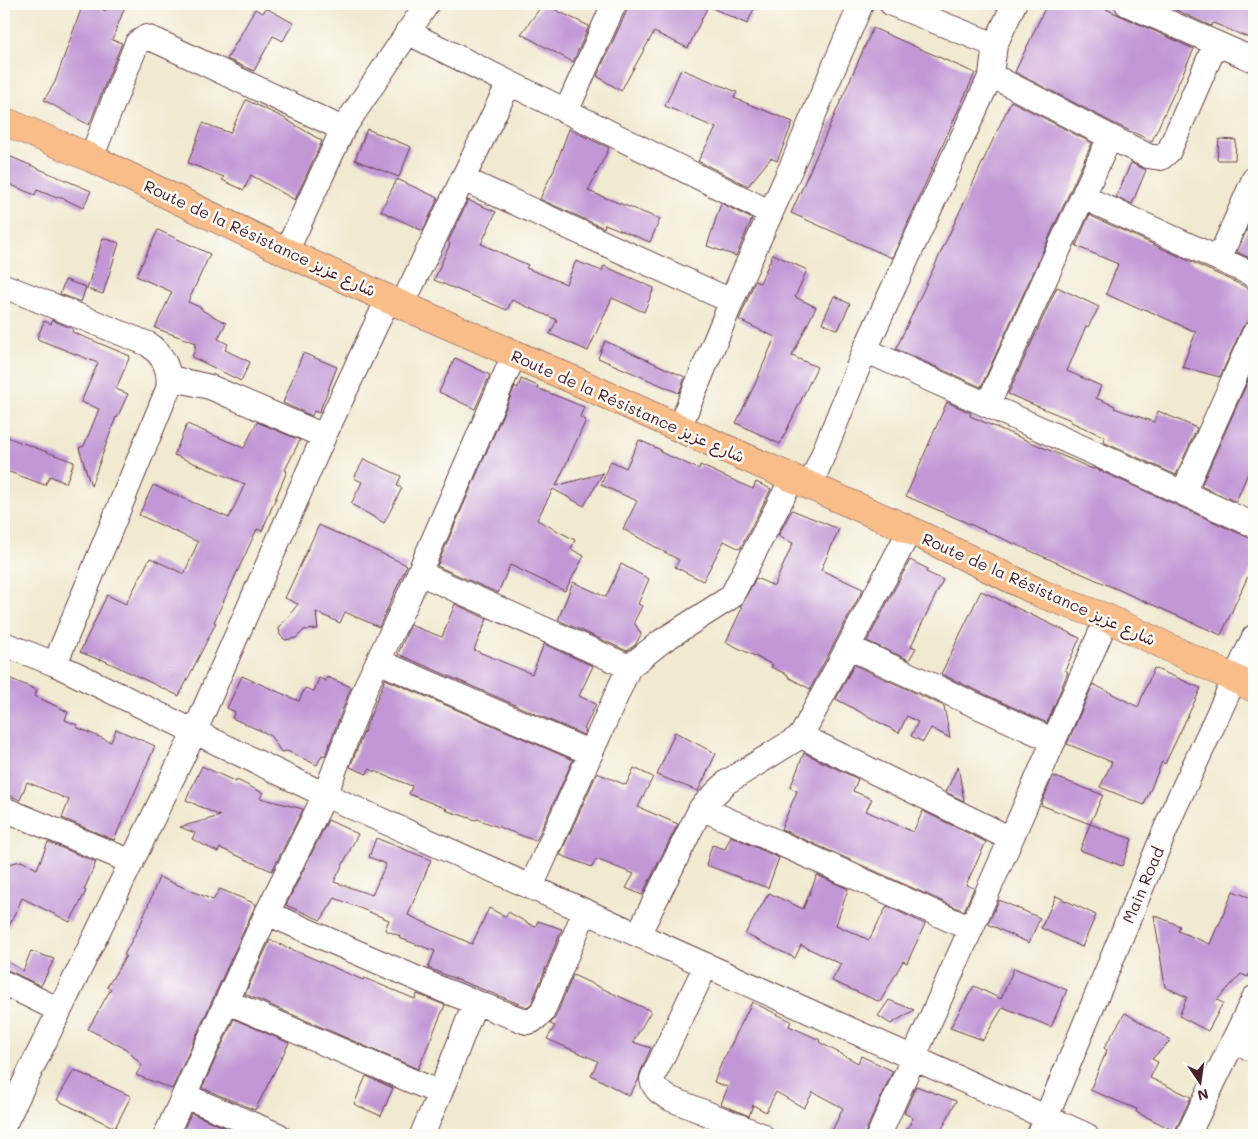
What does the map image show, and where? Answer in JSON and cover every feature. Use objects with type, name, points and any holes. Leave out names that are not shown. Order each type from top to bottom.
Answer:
[{"type":"main road","name":"Route de la Résistance شارع عزيز","points":[[4,121],[91,158],[395,302],[567,376],[801,483],[910,530],[1042,594],[1106,618],[1245,684]]},
{"type":"street","points":[[286,252],[343,129],[427,4]]},
{"type":"street","points":[[566,112],[614,4]]},
{"type":"street","points":[[679,428],[731,301],[862,4]]},
{"type":"street","points":[[892,4],[995,45]]},
{"type":"street","points":[[531,887],[629,667],[662,641],[731,597],[801,483],[866,350],[991,75],[995,45],[1014,4]]},
{"type":"street","points":[[1127,4],[1154,9],[1216,43],[1254,60]]},
{"type":"street","points":[[407,32],[771,213]]},
{"type":"street","points":[[91,158],[138,43],[146,37],[343,129]]},
{"type":"street","points":[[991,75],[1148,156],[1161,158],[1169,152],[1216,43]]},
{"type":"street","points":[[5,1118],[194,733],[324,436],[463,179],[509,83]]},
{"type":"street","points":[[988,404],[1110,137]]},
{"type":"street","points":[[463,179],[731,301]]},
{"type":"street","points":[[1219,259],[1254,179]]},
{"type":"street","points":[[1083,197],[1254,274]]},
{"type":"street","points":[[4,286],[148,344],[162,357],[170,378],[168,389],[55,664]]},
{"type":"street","points":[[1183,493],[1254,334]]},
{"type":"street","points":[[866,350],[1254,525]]},
{"type":"street","points":[[166,1135],[267,914],[325,795],[367,684],[419,573],[514,354]]},
{"type":"street","points":[[170,378],[210,387],[324,436]]},
{"type":"street","points":[[638,935],[700,808],[727,782],[801,736],[910,530]]},
{"type":"street","points":[[419,573],[629,667]]},
{"type":"street","points":[[879,1135],[1011,839],[1106,618]]},
{"type":"street","name":"Main Road","points":[[1043,1126],[1174,810],[1245,684],[1254,637]]},
{"type":"street","points":[[4,644],[55,664],[325,795],[913,1057],[1043,1126],[1086,1135]]},
{"type":"street","points":[[848,647],[1054,741]]},
{"type":"street","points":[[378,661],[591,753]]},
{"type":"street","points":[[801,736],[1011,839]]},
{"type":"street","points":[[700,808],[971,929]]},
{"type":"street","points":[[4,809],[132,862]]},
{"type":"street","points":[[267,914],[475,1003],[527,1022],[537,1018],[542,1013],[585,911]]},
{"type":"street","points":[[706,965],[652,1079],[653,1086],[660,1094],[671,1099],[761,1135]]},
{"type":"street","points":[[4,983],[59,1010]]},
{"type":"street","points":[[1188,1135],[1244,1046],[1254,998]]},
{"type":"street","points":[[228,1002],[440,1093]]},
{"type":"street","points":[[422,1135],[475,1003]]},
{"type":"street","points":[[184,1096],[278,1135]]},
{"type":"building","points":[[83,4],[91,4],[105,11],[108,4],[126,4],[112,40],[122,43],[89,125],[44,100],[55,82]]},
{"type":"building","points":[[543,4],[589,26],[573,62],[521,34]]},
{"type":"building","points":[[628,4],[756,4],[747,24],[708,6],[688,48],[654,32],[621,91],[597,76]]},
{"type":"building","points":[[1047,4],[1095,4],[1194,49],[1152,141],[1015,72]]},
{"type":"building","points":[[1163,4],[1254,4],[1254,40],[1213,23],[1211,26]]},
{"type":"building","points":[[266,8],[293,23],[283,41],[273,36],[254,71],[227,59],[255,9],[263,13]]},
{"type":"building","points":[[873,28],[975,73],[892,258],[791,213]]},
{"type":"building","points":[[681,69],[737,92],[734,98],[793,122],[777,161],[771,158],[748,186],[698,161],[716,128],[665,106]]},
{"type":"building","points":[[246,100],[282,117],[322,141],[295,200],[251,175],[244,190],[222,180],[224,177],[188,163],[203,123],[230,133]]},
{"type":"building","points":[[1011,101],[1092,143],[981,387],[896,349]]},
{"type":"building","points":[[367,129],[411,147],[399,177],[355,160]]},
{"type":"building","points":[[569,129],[609,148],[588,191],[660,219],[650,242],[605,224],[604,228],[540,199],[552,175]]},
{"type":"building","points":[[1219,139],[1236,140],[1235,160],[1217,160]]},
{"type":"building","points":[[4,154],[91,191],[83,208],[58,196],[57,198],[37,190],[35,195],[4,182]]},
{"type":"building","points":[[1131,163],[1146,170],[1132,204],[1116,197]]},
{"type":"building","points":[[397,179],[438,198],[423,231],[381,211]]},
{"type":"building","points":[[468,200],[496,212],[481,244],[528,265],[526,268],[566,284],[576,261],[602,271],[604,266],[654,288],[644,312],[612,298],[588,351],[550,334],[557,320],[512,300],[507,310],[434,280],[450,244],[448,242]]},
{"type":"building","points":[[721,203],[752,219],[736,256],[707,246]]},
{"type":"building","points":[[1254,213],[1254,260],[1237,252]]},
{"type":"building","points":[[1089,215],[1248,288],[1254,289],[1254,321],[1246,323],[1242,328],[1220,377],[1182,367],[1196,332],[1106,294],[1118,264],[1076,246]]},
{"type":"building","points":[[158,230],[210,254],[188,302],[202,308],[202,310],[226,323],[218,339],[228,344],[225,350],[250,362],[241,381],[192,357],[196,343],[155,328],[172,292],[136,276]]},
{"type":"building","points":[[103,238],[119,243],[103,294],[87,289]]},
{"type":"building","points":[[773,254],[807,270],[795,297],[816,307],[792,356],[817,367],[780,444],[736,423],[775,337],[739,320],[755,281],[760,283]]},
{"type":"building","points":[[65,280],[86,287],[81,302],[60,294]]},
{"type":"building","points":[[1057,287],[1099,307],[1088,327],[1086,326],[1067,371],[1101,386],[1096,398],[1115,406],[1114,408],[1154,422],[1158,411],[1197,428],[1176,475],[1103,442],[1105,437],[1071,422],[1071,420],[1008,394]]},
{"type":"building","points":[[834,296],[850,304],[838,330],[822,323]]},
{"type":"building","points":[[52,320],[73,329],[72,332],[130,356],[116,389],[128,394],[116,417],[91,486],[79,448],[84,446],[99,409],[81,402],[98,363],[37,339],[44,321],[51,324]]},
{"type":"building","points":[[605,341],[685,377],[679,393],[598,358]]},
{"type":"building","points":[[303,353],[337,367],[319,413],[314,411],[312,416],[283,403]]},
{"type":"building","points":[[455,358],[490,375],[475,409],[439,392]]},
{"type":"building","points":[[1254,367],[1254,458],[1236,502],[1201,486]]},
{"type":"building","points":[[521,379],[538,386],[537,388],[584,407],[580,417],[586,420],[556,486],[603,473],[584,506],[553,489],[537,520],[575,540],[571,549],[584,556],[565,591],[510,565],[498,593],[437,566],[515,386],[518,388]]},
{"type":"building","points":[[947,402],[971,413],[970,416],[1094,468],[1254,540],[1254,563],[1221,635],[906,496]]},
{"type":"building","points":[[257,422],[300,440],[285,470],[287,471],[262,531],[257,529],[214,622],[216,623],[179,696],[101,659],[80,652],[107,595],[126,604],[150,558],[184,574],[198,542],[139,515],[153,485],[229,518],[245,484],[174,455],[187,424],[244,448]]},
{"type":"building","points":[[4,436],[74,462],[66,483],[50,476],[45,485],[4,470]]},
{"type":"building","points":[[639,440],[661,450],[660,452],[699,469],[700,465],[753,489],[756,482],[771,489],[740,549],[724,541],[703,581],[675,567],[679,560],[623,529],[637,501],[601,485],[611,461],[626,468]]},
{"type":"building","points":[[364,459],[401,476],[397,486],[402,488],[384,523],[351,504],[362,482],[354,478]]},
{"type":"building","points":[[792,510],[839,529],[821,570],[863,589],[810,689],[771,667],[773,665],[726,642],[742,608],[740,607],[756,578],[774,586],[793,543],[778,536]]},
{"type":"building","points":[[319,525],[407,565],[379,627],[345,612],[340,623],[316,612],[318,629],[304,630],[296,638],[285,640],[280,635],[279,628],[298,604],[285,598]]},
{"type":"building","points":[[910,560],[928,569],[926,572],[943,580],[911,646],[916,648],[909,660],[867,641]]},
{"type":"building","points":[[621,564],[649,579],[638,604],[642,606],[634,622],[641,634],[636,644],[627,651],[558,620],[573,582],[606,597]]},
{"type":"building","points":[[981,591],[1080,638],[1065,670],[1068,672],[1047,723],[941,674]]},
{"type":"building","points":[[455,604],[487,619],[474,650],[532,674],[544,644],[593,666],[579,696],[596,704],[584,729],[586,730],[584,735],[398,654],[410,625],[442,637]]},
{"type":"building","points":[[854,665],[944,706],[950,738],[931,728],[923,742],[911,736],[918,722],[907,716],[899,733],[836,699]]},
{"type":"building","points":[[1154,668],[1201,688],[1165,764],[1162,762],[1144,805],[1100,787],[1112,762],[1067,744],[1093,684],[1138,707]]},
{"type":"building","points":[[4,676],[37,690],[35,696],[68,712],[65,720],[77,725],[76,727],[111,742],[116,729],[155,746],[114,840],[62,818],[69,800],[67,799],[27,782],[20,800],[4,793]]},
{"type":"building","points":[[242,676],[299,701],[305,688],[314,691],[319,678],[326,681],[327,677],[351,687],[325,756],[322,755],[317,765],[287,751],[281,752],[270,735],[232,718],[235,712],[227,708]]},
{"type":"building","points":[[385,679],[573,760],[536,841],[477,819],[445,810],[447,809],[409,794],[412,786],[369,769],[367,774],[350,767]]},
{"type":"building","points":[[675,732],[716,754],[698,791],[657,775]]},
{"type":"building","points":[[804,753],[858,779],[853,791],[872,799],[866,811],[913,832],[923,811],[986,842],[966,885],[974,888],[964,911],[781,829],[797,791],[790,788]]},
{"type":"building","points":[[202,766],[263,793],[260,798],[303,809],[272,871],[220,848],[218,852],[192,839],[195,833],[180,827],[220,816],[186,800]]},
{"type":"building","points":[[958,766],[964,801],[946,792]]},
{"type":"building","points":[[634,768],[653,777],[638,807],[678,824],[642,895],[626,888],[634,874],[596,859],[592,867],[560,855],[597,773],[626,785]]},
{"type":"building","points":[[1053,776],[1103,795],[1090,824],[1041,805]]},
{"type":"building","points":[[328,820],[358,834],[334,882],[372,895],[386,864],[369,857],[376,838],[431,860],[408,915],[472,944],[489,908],[506,917],[508,912],[535,927],[538,921],[562,929],[531,1004],[527,1007],[428,968],[435,951],[399,938],[400,936],[385,930],[389,920],[335,898],[321,920],[286,905]]},
{"type":"building","points":[[1090,824],[1132,839],[1122,866],[1080,850]]},
{"type":"building","points":[[731,836],[779,858],[768,888],[706,865],[712,845],[725,849]]},
{"type":"building","points":[[48,842],[96,862],[84,890],[86,891],[70,922],[22,898],[4,937],[4,865],[21,861],[37,869]]},
{"type":"building","points":[[817,875],[848,889],[836,925],[869,940],[887,906],[925,924],[907,963],[903,961],[880,1002],[832,981],[841,964],[801,945],[795,958],[745,934],[769,893],[803,909]]},
{"type":"building","points":[[159,877],[213,900],[220,889],[256,904],[172,1089],[136,1075],[142,1065],[126,1049],[88,1029],[111,989],[107,987],[126,956],[124,955],[142,921]]},
{"type":"building","points":[[1233,891],[1254,899],[1254,962],[1248,977],[1241,974],[1217,1000],[1223,1003],[1208,1031],[1179,1016],[1187,997],[1165,987],[1154,915],[1180,926],[1178,931],[1210,944]]},
{"type":"building","points":[[1056,896],[1096,915],[1082,947],[1041,928]]},
{"type":"building","points":[[999,900],[1040,918],[1029,943],[988,924]]},
{"type":"building","points":[[270,940],[363,980],[364,978],[415,999],[417,994],[445,1005],[418,1069],[245,994]]},
{"type":"building","points":[[31,951],[54,959],[41,986],[4,969],[4,959],[23,971]]},
{"type":"building","points":[[1014,968],[1067,990],[1051,1027],[1003,1007],[983,1040],[950,1028],[974,986],[1001,999]]},
{"type":"building","points":[[573,975],[651,1011],[633,1042],[651,1048],[639,1079],[629,1096],[591,1075],[598,1061],[547,1039],[555,1026],[550,1024],[555,1018]]},
{"type":"building","points":[[889,1000],[914,1010],[891,1024],[878,1016]]},
{"type":"building","points":[[752,1002],[791,1021],[789,1026],[820,1040],[819,1042],[858,1063],[861,1056],[893,1071],[864,1135],[830,1135],[843,1108],[813,1092],[804,1108],[776,1092],[766,1112],[753,1105],[749,1116],[721,1104],[728,1087],[714,1082],[724,1057]]},
{"type":"building","points":[[1125,1013],[1171,1040],[1152,1059],[1158,1062],[1150,1078],[1191,1097],[1175,1131],[1136,1112],[1137,1109],[1090,1090],[1107,1050],[1104,1048]]},
{"type":"building","points":[[234,1019],[289,1043],[255,1110],[202,1088]]},
{"type":"building","points":[[74,1070],[131,1096],[115,1128],[57,1100]]},
{"type":"building","points":[[366,1076],[393,1088],[381,1116],[354,1104]]},
{"type":"building","points":[[916,1086],[956,1101],[939,1135],[904,1135],[913,1118],[904,1113]]},
{"type":"building","points":[[191,1113],[233,1131],[231,1135],[181,1135]]}]
